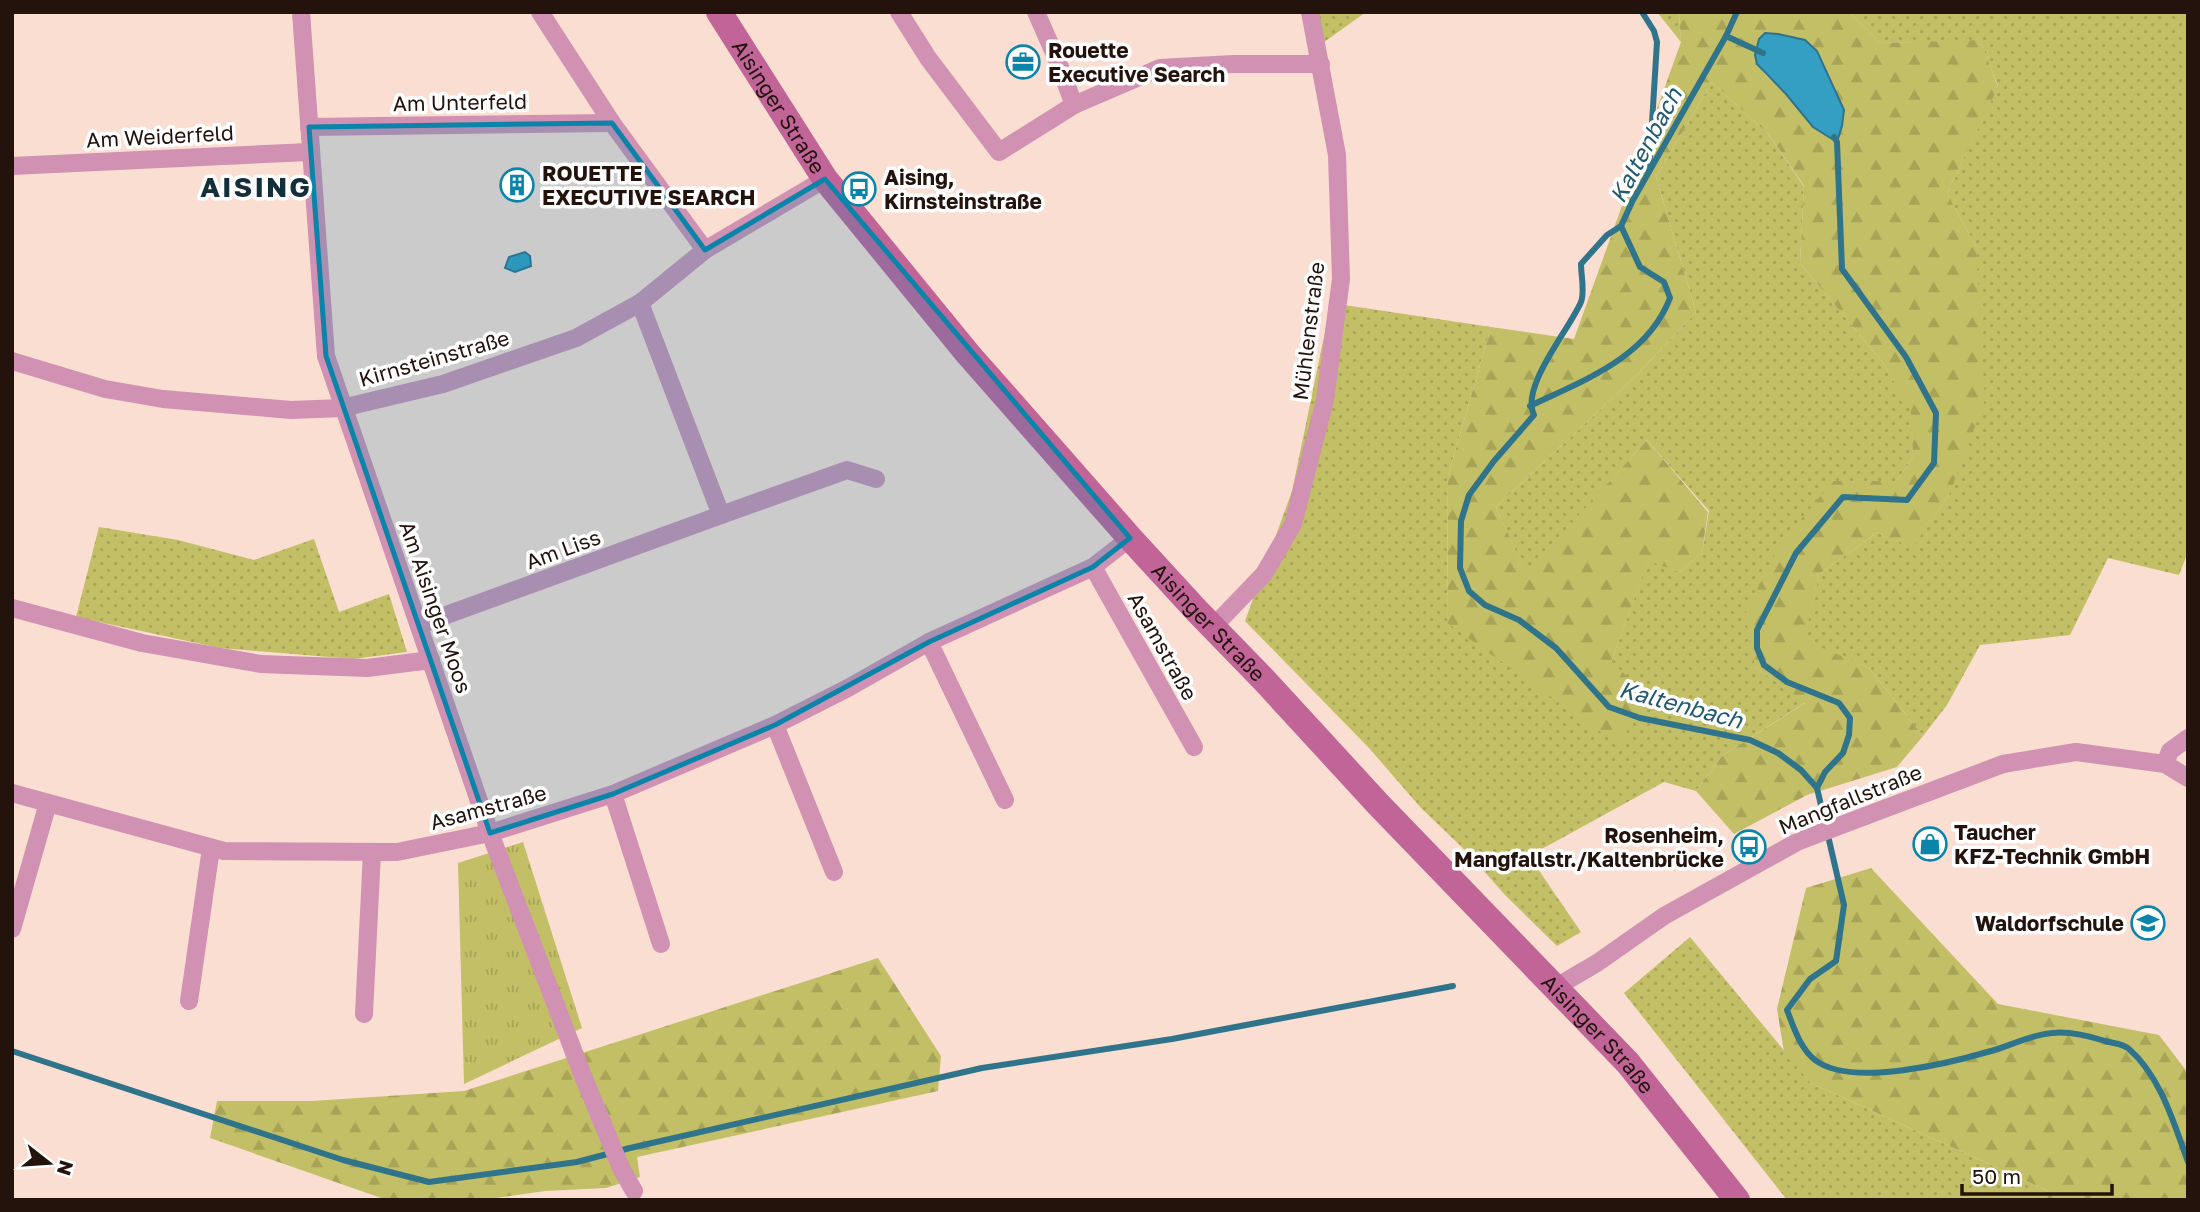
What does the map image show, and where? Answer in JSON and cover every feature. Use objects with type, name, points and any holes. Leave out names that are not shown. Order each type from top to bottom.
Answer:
[{"type":"main road","name":"Aisinger Straße","points":[[719,12],[825,179],[968,354],[1197,611],[1214,626],[1378,804],[1628,1063],[1737,1200]]},
{"type":"street","name":"Am Aisinger Moos","points":[[301,12],[309,152],[326,356],[490,833],[583,1076],[621,1168],[634,1191]]},
{"type":"street","points":[[540,12],[612,123],[705,250]]},
{"type":"street","points":[[900,12],[928,58],[999,152],[1074,105],[1160,68],[1233,64],[1321,64]]},
{"type":"street","points":[[1036,12],[1074,105]]},
{"type":"street","name":"Mühlenstraße","points":[[1214,626],[1264,574],[1293,524],[1325,400],[1341,279],[1337,155],[1310,12]]},
{"type":"street","name":"Am Unterfeld","points":[[309,127],[612,123]]},
{"type":"street","name":"Am Weiderfeld","points":[[12,166],[309,152]]},
{"type":"street","name":"Kirnsteinstraße","points":[[12,361],[105,389],[163,399],[291,410],[342,408],[443,384],[576,338],[640,303],[705,250],[825,179]]},
{"type":"street","points":[[640,303],[721,515]]},
{"type":"street","name":"Am Liss","points":[[419,625],[847,470],[876,479]]},
{"type":"street","name":"Asamstraße","points":[[12,793],[224,851],[397,852],[490,833],[613,794],[775,725],[929,642],[1093,566],[1130,538]]},
{"type":"street","name":"Asamstraße","points":[[1093,566],[1194,747]]},
{"type":"street","points":[[12,608],[142,643],[261,664],[367,668],[431,660]]},
{"type":"street","points":[[929,642],[1005,800]]},
{"type":"street","points":[[775,725],[834,873]]},
{"type":"street","points":[[2165,764],[2170,751],[2188,738]]},
{"type":"street","name":"Mangfallstraße","points":[[1556,987],[1597,963],[1664,916],[1799,841],[2003,764],[2076,752],[2165,764],[2188,778]]},
{"type":"street","points":[[613,794],[661,944]]},
{"type":"street","points":[[12,929],[48,803]]},
{"type":"street","points":[[189,1001],[211,848]]},
{"type":"street","points":[[364,1014],[372,852]]},
{"type":"highlighted area","points":[[612,123],[705,250],[825,179],[1130,538],[1093,567],[929,642],[775,725],[613,794],[490,833],[326,356],[309,127]]},
{"type":"green space","points":[[1312,12],[1366,12],[1320,45]]},
{"type":"green space","points":[[1657,12],[1679,12],[1681,42]]},
{"type":"green space","points":[[1679,12],[1849,12],[1880,43],[1980,40],[1998,87],[1947,193],[1976,247],[1985,400],[1949,495],[1912,548],[1878,532],[1819,574],[1804,640],[1869,668],[1923,736],[1897,767],[1807,795],[1734,834],[1696,791],[1722,756],[1805,703],[1755,667],[1745,614],[1779,546],[1833,481],[1897,481],[1913,457],[1911,412],[1883,363],[1800,263],[1804,186],[1770,136],[1712,82],[1656,177],[1696,312],[1638,374],[1496,507],[1526,573],[1647,440],[1708,512],[1702,553],[1680,572],[1648,561],[1611,662],[1648,695],[1619,745],[1447,623],[1448,476],[1491,327],[1574,339],[1681,42]],"holes":[[[1778,34],[1804,40],[1786,94],[1762,71],[1757,58],[1759,40]]]},
{"type":"green space","points":[[1849,12],[2188,12],[2188,552],[2179,575],[2108,558],[2070,635],[1980,645],[1947,705],[1923,736],[1869,668],[1803,641],[1819,574],[1878,532],[1912,547],[1949,495],[1976,247],[1947,193],[1998,86],[1980,41],[1880,43]]},
{"type":"green space","points":[[1712,82],[1770,136],[1804,187],[1800,263],[1883,363],[1912,412],[1913,457],[1897,481],[1833,481],[1755,667],[1806,702],[1722,756],[1696,791],[1664,782],[1529,856],[1581,932],[1557,946],[1421,808],[1369,748],[1245,621],[1292,491],[1331,303],[1491,327],[1448,476],[1447,623],[1611,662],[1648,560],[1680,572],[1702,553],[1709,511],[1647,440],[1526,574],[1496,507],[1638,374],[1696,312],[1656,177]]},
{"type":"green space","points":[[99,527],[178,540],[254,560],[314,539],[339,612],[389,594],[407,652],[353,659],[220,648],[76,617]]},
{"type":"green space","points":[[523,842],[582,1028],[464,1084],[458,863]]},
{"type":"green space","points":[[1871,868],[1998,1004],[2159,1035],[2188,1073],[2188,1200],[2047,1200],[2048,1191],[1811,1083],[1784,1052],[1777,1009],[1806,888]]},
{"type":"green space","points":[[1690,937],[1811,1083],[2048,1191],[2047,1200],[1787,1200],[1624,993]]},
{"type":"green space","points":[[878,958],[941,1056],[938,1091],[637,1157],[640,1177],[606,1188],[545,1191],[481,1200],[387,1200],[210,1138],[217,1101],[312,1101],[464,1091]]},
{"type":"water","points":[[1765,33],[1805,40],[1817,51],[1844,110],[1837,142],[1813,127],[1757,64],[1755,55],[1759,39]]},
{"type":"water","points":[[525,252],[530,256],[531,266],[515,272],[505,268],[509,257]]},
{"type":"waterway","points":[[1642,12],[1654,31],[1657,42],[1649,171]]},
{"type":"waterway","name":"Kaltenbach","points":[[1737,12],[1621,226],[1607,235],[1581,264],[1581,302],[1540,374],[1534,389],[1534,415],[1469,495],[1461,521],[1460,568],[1469,591],[1485,605],[1519,620],[1556,648],[1609,707],[1640,718],[1750,740],[1778,753],[1801,770],[1817,788],[1844,905],[1836,961],[1810,979],[1787,1010],[1801,1044],[1815,1060],[1831,1068],[1876,1073],[1927,1067],[2052,1033],[2079,1034],[2118,1044],[2127,1047],[2150,1073],[2172,1117],[2188,1162]]},
{"type":"waterway","points":[[1726,36],[1763,53]]},
{"type":"waterway","points":[[1817,788],[1825,772],[1843,753],[1849,735],[1850,718],[1839,703],[1787,682],[1764,665],[1757,648],[1757,630],[1796,553],[1843,497],[1907,500],[1934,463],[1936,413],[1906,357],[1842,269],[1837,142],[1834,137]]},
{"type":"waterway","points":[[1530,406],[1612,365],[1646,337],[1660,319],[1670,298],[1664,282],[1640,267],[1621,226]]},
{"type":"waterway","points":[[12,1051],[343,1160],[429,1182],[577,1162],[982,1068],[1172,1039],[1453,986]]},
{"type":"place","name":"Rouette Executive Search","points":[[1023,62]]},
{"type":"place","name":"ROUETTE EXECUTIVE SEARCH","points":[[517,185]]},
{"type":"place","name":"Aising, Kirnsteinstraße","points":[[859,189]]},
{"type":"place","name":"Taucher KFZ-Technik GmbH","points":[[1930,844]]},
{"type":"place","name":"Rosenheim, Mangfallstr./Kaltenbrücke","points":[[1749,847]]},
{"type":"place","name":"Waldorfschule","points":[[2148,923]]},
{"type":"district","name":"AISING","points":[[256,186]]}]
